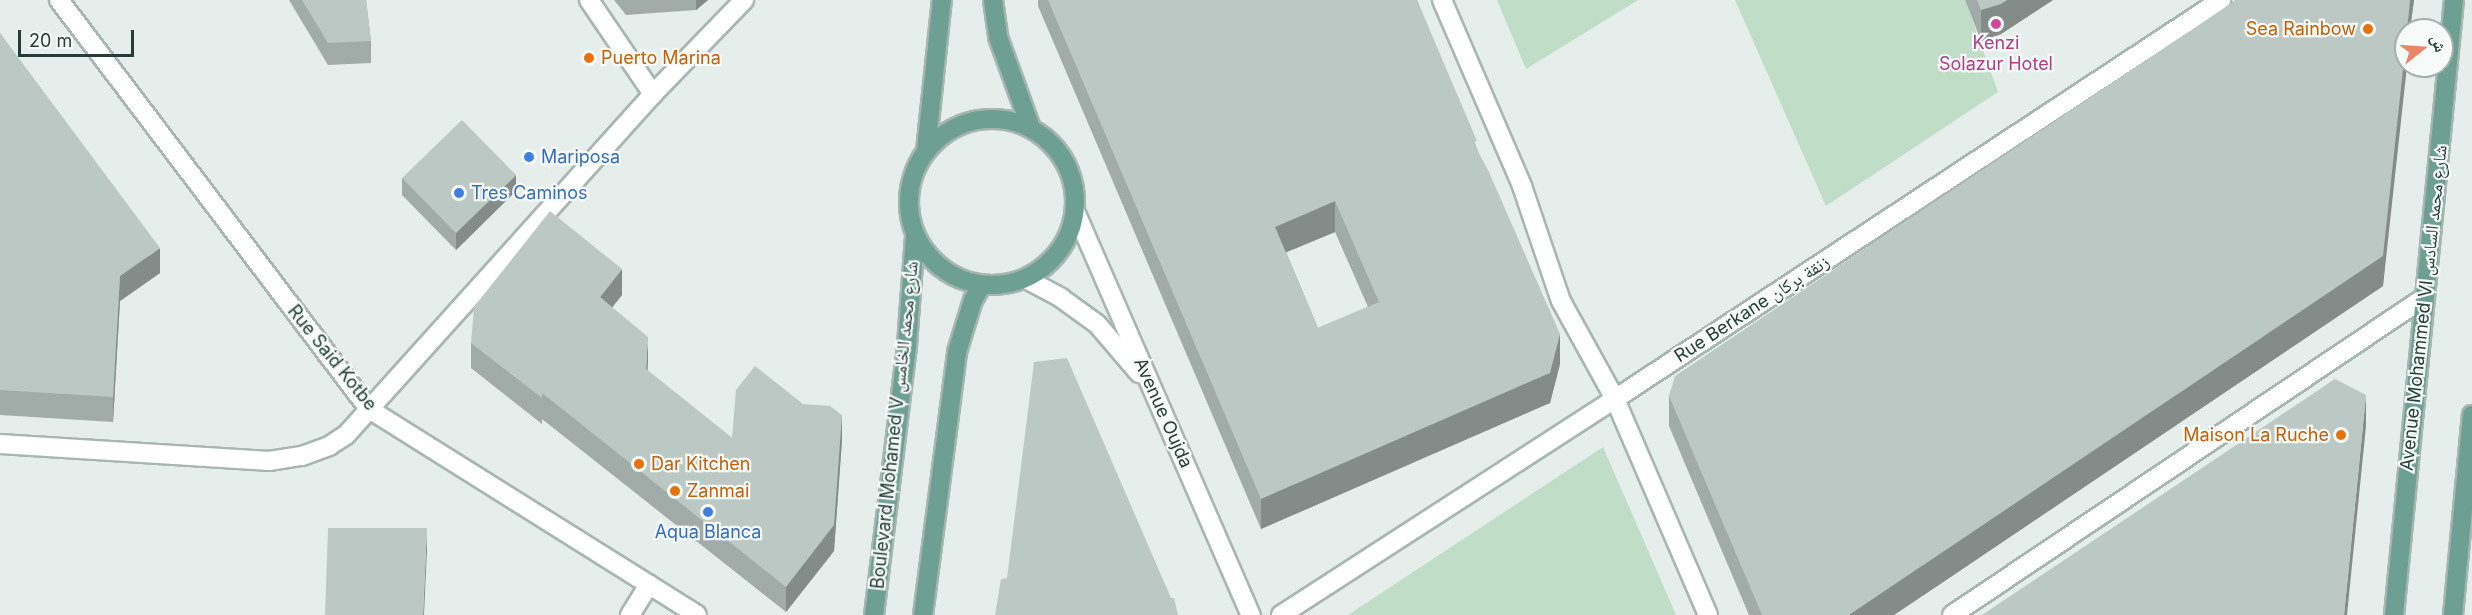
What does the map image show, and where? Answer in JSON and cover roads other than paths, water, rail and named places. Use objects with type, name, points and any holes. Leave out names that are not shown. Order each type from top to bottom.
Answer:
[{"type":"main road","points":[[926,151],[942,0]]},
{"type":"main road","points":[[993,0],[998,37],[1031,128]]},
{"type":"main road","name":"Avenue Mohammed VI شارع محمد السادس","points":[[2394,615],[2454,0]]},
{"type":"main road","points":[[989,119],[1013,121],[1031,128],[1047,140],[1065,163],[1075,191],[1075,211],[1070,232],[1060,251],[1044,267],[1026,279],[1004,285],[982,285],[954,277],[931,259],[915,235],[909,213],[909,192],[915,170],[926,151],[943,134],[965,123],[989,119]]},
{"type":"main road","name":"Boulevard Mohamed V شارع محمد الخامس","points":[[874,615],[907,345],[915,235]]},
{"type":"main road","points":[[923,615],[957,352],[973,300],[982,285]]},
{"type":"main road","points":[[2453,615],[2472,415]]},
{"type":"street","name":"Rue Said Kotbe","points":[[59,0],[369,409],[696,615]]},
{"type":"street","points":[[589,0],[652,94]]},
{"type":"street","points":[[0,444],[268,461],[302,456],[329,447],[346,435],[652,94],[744,0]]},
{"type":"street","points":[[1442,0],[1522,186],[1561,301],[1615,399],[1708,615]]},
{"type":"street","name":"Rue Berkane زنقة بركان","points":[[1281,615],[1615,399],[2222,0]]},
{"type":"street","name":"Avenue Oujda","points":[[1075,211],[1251,615]]},
{"type":"street","points":[[1026,279],[1061,298],[1097,324],[1150,385]]},
{"type":"street","points":[[1952,615],[2426,297]]},
{"type":"street","points":[[630,615],[649,585]]},
{"type":"place","name":"Kenzi Solazur Hotel","points":[[1996,24]]},
{"type":"place","name":"Sea Rainbow","points":[[2368,29]]},
{"type":"place","name":"Puerto Marina","points":[[589,58]]},
{"type":"place","name":"Mariposa","points":[[529,157]]},
{"type":"place","name":"Tres Caminos","points":[[459,193]]},
{"type":"place","name":"Maison La Ruche","points":[[2341,435]]},
{"type":"place","name":"Dar Kitchen","points":[[639,464]]},
{"type":"place","name":"Zanmai","points":[[675,491]]},
{"type":"place","name":"Aqua Blanca","points":[[708,512]]}]
